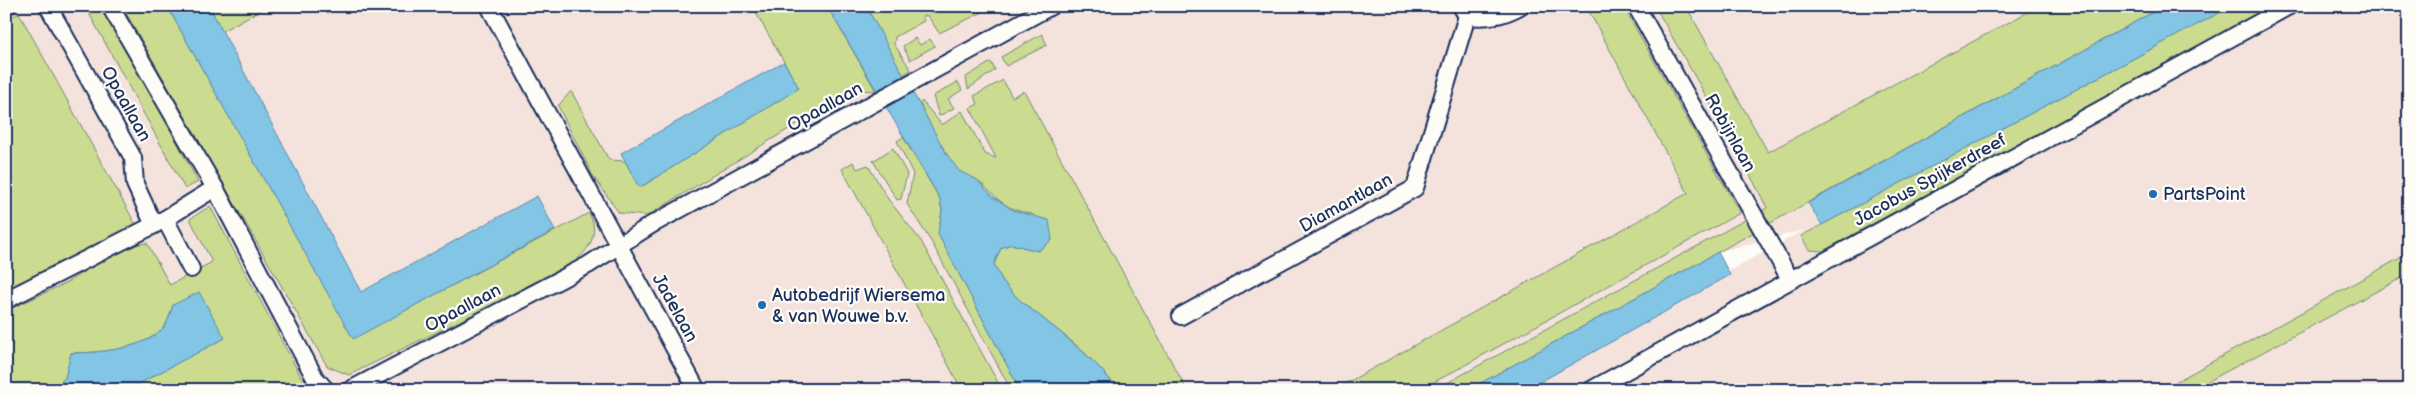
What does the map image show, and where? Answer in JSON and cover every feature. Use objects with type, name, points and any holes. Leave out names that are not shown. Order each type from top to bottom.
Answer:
[{"type":"street","name":"Opaallaan","points":[[48,6],[133,158],[135,184],[191,269]]},
{"type":"street","name":"Opaallaan","points":[[110,6],[215,188],[315,378],[326,390]]},
{"type":"street","points":[[489,6],[619,244]]},
{"type":"street","name":"Opaallaan","points":[[350,390],[588,265],[619,244],[1051,6]]},
{"type":"street","points":[[1464,11],[1487,18],[1506,14],[1520,6]]},
{"type":"street","name":"Robijnlaan","points":[[1636,6],[1790,279]]},
{"type":"street","name":"Jacobus Spijkerdreef","points":[[1591,390],[2290,6]]},
{"type":"street","name":"Diamantlaan","points":[[1182,316],[1415,188],[1464,11]]},
{"type":"street","points":[[6,300],[159,222],[215,188]]},
{"type":"street","name":"Jadelaan","points":[[619,244],[697,390]]},
{"type":"shaded area","points":[[6,6],[2409,6],[2409,390],[1511,390],[1804,230],[1718,252],[1471,390],[6,390]]},
{"type":"green space","points":[[85,6],[102,6],[122,38],[198,182],[185,189]]},
{"type":"green space","points":[[122,6],[167,6],[353,338],[589,213],[594,232],[588,248],[560,272],[349,375],[327,366]]},
{"type":"green space","points":[[209,6],[268,6],[222,31]]},
{"type":"green space","points":[[752,6],[827,6],[876,91],[858,90],[818,111],[647,216],[619,213],[593,176],[558,106],[571,91],[609,160],[625,161],[641,187],[799,88]]},
{"type":"green space","points":[[866,6],[979,6],[983,12],[939,33],[928,16],[922,16],[924,21],[895,37],[894,44],[911,70],[903,75]]},
{"type":"green space","points":[[1586,6],[1623,6],[1740,213],[1420,390],[1334,390],[1688,193]]},
{"type":"green space","points":[[1655,6],[1686,6],[1768,152],[2039,6],[2164,6],[1468,390],[1434,390],[1767,208]]},
{"type":"green space","points":[[2232,6],[2271,6],[1823,251],[1809,250],[1801,236]]},
{"type":"green space","points":[[19,13],[136,225],[85,253],[6,289],[6,20]]},
{"type":"green space","points":[[1042,34],[1047,45],[1006,66],[1001,57]]},
{"type":"green space","points":[[915,38],[920,45],[930,39],[935,46],[910,60],[903,46]]},
{"type":"green space","points":[[991,62],[995,70],[968,89],[966,77]]},
{"type":"green space","points":[[1003,80],[1012,97],[1024,91],[1187,390],[1118,390],[1087,355],[1018,299],[999,275],[994,264],[1001,248],[1011,244],[1038,251],[1052,240],[1032,214],[1021,212],[1006,205],[977,180],[961,172],[953,165],[942,149],[920,104],[922,101],[942,125],[962,111],[985,154],[996,158],[970,108],[978,104],[974,96]]},
{"type":"green space","points":[[958,82],[962,90],[948,99],[954,108],[939,116],[933,96]]},
{"type":"green space","points":[[903,137],[940,199],[942,211],[938,234],[1020,390],[1011,390],[932,243],[907,204],[913,174],[897,141]]},
{"type":"green space","points":[[893,148],[907,174],[901,199],[897,200],[873,161]]},
{"type":"green space","points":[[853,162],[857,169],[868,165],[888,199],[921,241],[1002,390],[962,390],[842,169]]},
{"type":"green space","points":[[210,206],[308,390],[127,390],[224,338],[173,305],[166,324],[149,339],[123,348],[71,353],[65,378],[52,390],[6,390],[6,311],[66,283],[125,246],[147,243],[170,285],[212,262],[190,219]]},
{"type":"green space","points":[[2409,253],[2409,274],[2192,390],[2161,390]]},
{"type":"green space","points":[[1087,385],[1101,390],[1074,390],[1077,386]]},
{"type":"water","points":[[167,6],[209,6],[361,292],[537,196],[555,230],[353,339]]},
{"type":"water","points":[[827,6],[866,6],[946,153],[959,171],[976,179],[993,197],[1015,211],[1049,220],[1052,240],[1038,251],[1011,244],[1001,248],[994,264],[1011,292],[1087,356],[1118,390],[1101,390],[1087,385],[1077,386],[1074,390],[1020,390],[938,234],[942,211],[940,199]]},
{"type":"water","points":[[2164,6],[2232,6],[1822,225],[1808,203]]},
{"type":"water","points":[[784,62],[799,88],[641,187],[638,186],[621,153]]},
{"type":"water","points":[[1718,252],[1730,275],[1526,390],[1468,390]]},
{"type":"water","points":[[199,292],[225,338],[127,390],[52,390],[65,378],[71,353],[123,348],[148,339],[159,332],[166,324],[173,305]]},
{"type":"place","name":"PartsPoint","points":[[2153,194]]},
{"type":"place","name":"Autobedrijf Wiersema & van Wouwe b.v.","points":[[762,305]]}]
